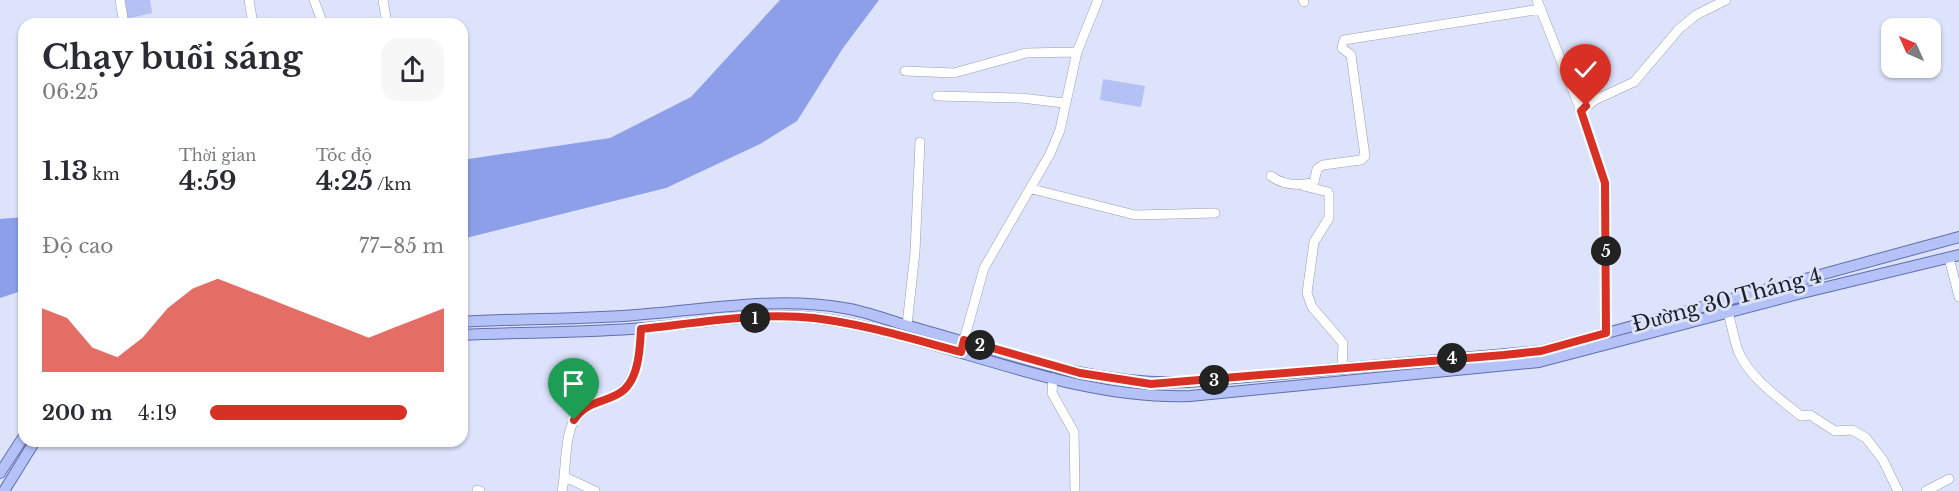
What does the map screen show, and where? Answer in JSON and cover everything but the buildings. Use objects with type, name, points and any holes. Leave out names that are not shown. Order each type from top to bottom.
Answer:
[{"type":"main road","name":"Đường 30 Tháng 4","points":[[468,322],[539,317],[595,318],[796,304],[844,308],[1115,380],[1151,384],[1189,382],[1541,351],[1813,277],[1870,259],[1959,237]]},
{"type":"main road","name":"Đường 30 Tháng 4","points":[[468,335],[641,329],[745,318],[812,318],[859,326],[1124,395],[1190,396],[1539,362],[1954,256]]},
{"type":"main road","points":[[1870,259],[1872,277]]},
{"type":"main road","points":[[745,306],[745,318]]},
{"type":"main road","points":[[539,317],[539,331]]},
{"type":"main road","points":[[1606,333],[1610,345]]},
{"type":"main road","points":[[961,352],[964,340]]},
{"type":"main road","points":[[1301,372],[1302,384]]},
{"type":"main road","points":[[1189,382],[1190,396]]},
{"type":"main road","points":[[0,473],[18,445]]},
{"type":"main road","points":[[4,491],[31,447]]},
{"type":"street","points":[[120,0],[123,18]]},
{"type":"street","points":[[249,0],[252,18]]},
{"type":"street","points":[[314,0],[321,18]]},
{"type":"street","points":[[383,0],[384,18]]},
{"type":"street","points":[[964,340],[984,268],[1032,189],[1050,154],[1059,130],[1077,52],[1098,0]]},
{"type":"street","points":[[1581,111],[1595,100],[1634,82],[1679,29],[1696,15],[1726,0]]},
{"type":"street","points":[[1302,184],[1314,182],[1317,169],[1323,165],[1361,160],[1365,156],[1351,55],[1342,48],[1344,40],[1539,5],[1581,111],[1605,183],[1606,333]]},
{"type":"street","points":[[905,71],[954,73],[1026,53],[1077,52]]},
{"type":"street","points":[[937,96],[1021,98],[1064,103]]},
{"type":"street","points":[[907,325],[915,252],[920,142]]},
{"type":"street","points":[[1271,176],[1278,181],[1302,184],[1328,192],[1329,219],[1314,242],[1307,293],[1312,307],[1343,343],[1342,369]]},
{"type":"street","points":[[1032,189],[1135,215],[1215,213]]},
{"type":"street","points":[[1954,256],[1959,297]]},
{"type":"street","points":[[1728,312],[1738,351],[1745,364],[1774,394],[1802,416],[1810,415],[1835,431],[1852,430],[1866,438],[1883,460],[1898,491]]},
{"type":"street","points":[[562,491],[567,448],[574,420],[588,405],[619,394],[627,387],[637,362],[641,329]]},
{"type":"street","points":[[1053,378],[1052,393],[1074,432],[1075,491]]},
{"type":"street","points":[[565,477],[595,491]]},
{"type":"street","points":[[1926,491],[1949,479]]},
{"type":"shaded area","points":[[121,0],[150,0],[152,13],[126,18]]},
{"type":"shaded area","points":[[780,0],[879,0],[843,48],[797,121],[760,144],[666,188],[468,238],[468,159],[610,138],[691,97]]},
{"type":"shaded area","points":[[1103,79],[1145,86],[1141,107],[1100,100]]},
{"type":"shaded area","points":[[18,218],[18,292],[0,298],[0,219]]},
{"type":"route","points":[[574,420],[579,412],[588,405],[619,394],[627,387],[637,362],[641,329],[745,318],[812,318],[859,326],[961,352],[964,340],[1080,373],[1151,384],[1541,351],[1606,333],[1607,207],[1605,183],[1581,111],[1586,106]]}]
